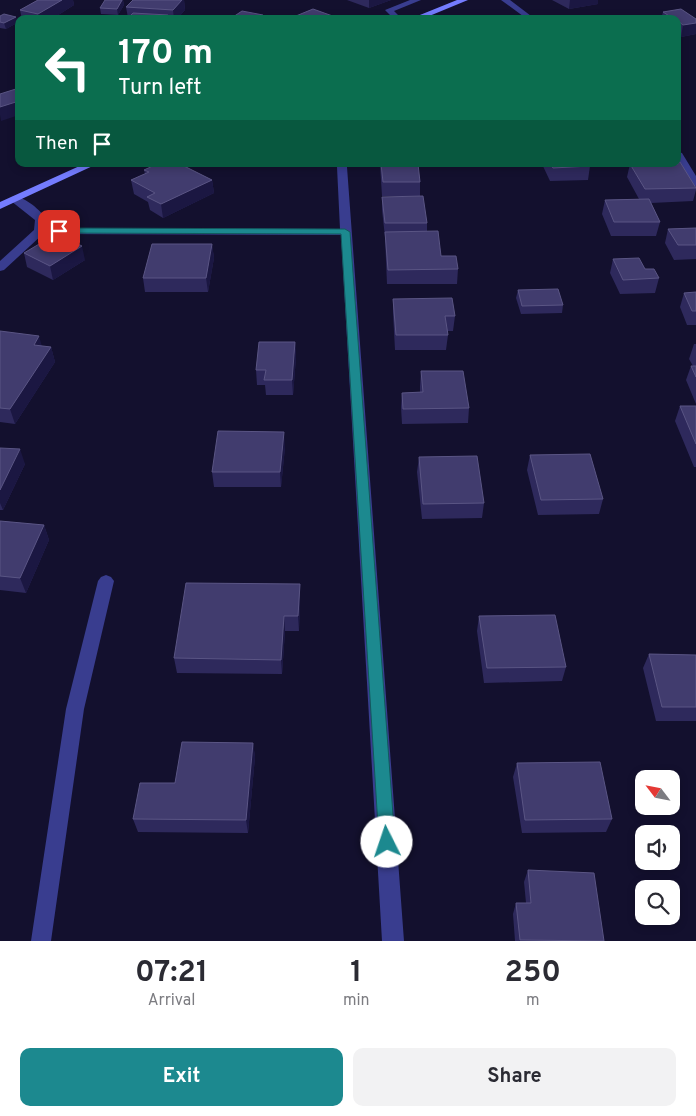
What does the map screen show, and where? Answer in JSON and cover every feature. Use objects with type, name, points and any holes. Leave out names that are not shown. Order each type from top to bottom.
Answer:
[{"type":"street","points":[[425,15],[464,0]]},
{"type":"street","points":[[681,160],[696,184]]},
{"type":"street","points":[[0,206],[85,167]]},
{"type":"street","points":[[342,167],[394,941]]},
{"type":"street","points":[[15,199],[41,219],[40,231]]},
{"type":"street","points":[[0,267],[40,231],[345,232]]},
{"type":"lane","points":[[395,15],[389,10],[417,0]]},
{"type":"lane","points":[[456,0],[464,0]]},
{"type":"lane","points":[[505,0],[526,15]]},
{"type":"lane","points":[[41,941],[75,709],[106,581]]},
{"type":"building","points":[[38,0],[62,0],[38,14],[20,10]]},
{"type":"building","points":[[105,0],[122,0],[117,9],[100,8]]},
{"type":"building","points":[[133,0],[182,0],[173,10],[126,7]]},
{"type":"building","points":[[313,9],[330,15],[298,15]]},
{"type":"building","points":[[681,9],[696,19],[696,23],[683,25],[681,23],[681,15],[668,15],[663,12]]},
{"type":"building","points":[[242,11],[263,15],[236,15]]},
{"type":"building","points":[[133,13],[168,15],[131,15]]},
{"type":"building","points":[[4,14],[15,18],[4,23],[0,22],[0,16]]},
{"type":"building","points":[[15,89],[15,102],[0,107],[0,94]]},
{"type":"building","points":[[681,164],[696,188],[645,189],[632,167],[681,167]]},
{"type":"building","points":[[150,167],[186,167],[212,180],[161,204],[147,197],[155,193],[131,180],[149,172],[144,170]]},
{"type":"building","points":[[381,167],[418,167],[420,182],[383,182]]},
{"type":"building","points":[[423,196],[427,223],[385,223],[382,197]]},
{"type":"building","points":[[649,199],[660,222],[614,222],[605,200]]},
{"type":"building","points":[[696,228],[696,245],[678,245],[668,229]]},
{"type":"building","points":[[438,231],[441,256],[456,256],[458,269],[388,270],[385,232]]},
{"type":"building","points":[[56,234],[82,246],[50,266],[24,253]]},
{"type":"building","points":[[152,244],[212,244],[206,278],[143,278]]},
{"type":"building","points":[[639,258],[645,269],[654,269],[659,278],[623,280],[613,259]]},
{"type":"building","points":[[558,289],[563,305],[522,306],[518,290]]},
{"type":"building","points":[[696,292],[696,311],[692,311],[684,293]]},
{"type":"building","points":[[452,298],[455,316],[445,316],[448,335],[396,335],[393,299]]},
{"type":"building","points":[[0,331],[39,336],[34,345],[51,347],[10,409],[0,408]]},
{"type":"building","points":[[259,342],[295,342],[292,380],[264,380],[266,370],[256,370]]},
{"type":"building","points":[[691,366],[696,366],[696,377]]},
{"type":"building","points":[[421,371],[463,371],[469,408],[403,409],[402,393],[423,392]]},
{"type":"building","points":[[680,406],[696,406],[696,444]]},
{"type":"building","points":[[218,431],[284,432],[280,472],[212,472]]},
{"type":"building","points":[[0,448],[20,449],[0,490]]},
{"type":"building","points":[[590,454],[603,499],[541,500],[530,455]]},
{"type":"building","points":[[477,456],[484,503],[423,504],[419,457]]},
{"type":"building","points":[[0,521],[44,525],[20,578],[0,576]]},
{"type":"building","points":[[186,583],[300,584],[298,616],[284,616],[281,660],[174,658]]},
{"type":"building","points":[[555,615],[566,667],[487,668],[479,616]]},
{"type":"building","points":[[649,654],[696,655],[696,707],[662,707]]},
{"type":"building","points":[[182,742],[253,743],[246,820],[133,819],[140,783],[175,783]]},
{"type":"building","points":[[600,762],[612,819],[525,820],[517,763]]},
{"type":"building","points":[[528,870],[594,873],[604,941],[520,940],[516,903],[531,903]]},
{"type":"route","points":[[59,231],[345,232],[387,842]]}]
